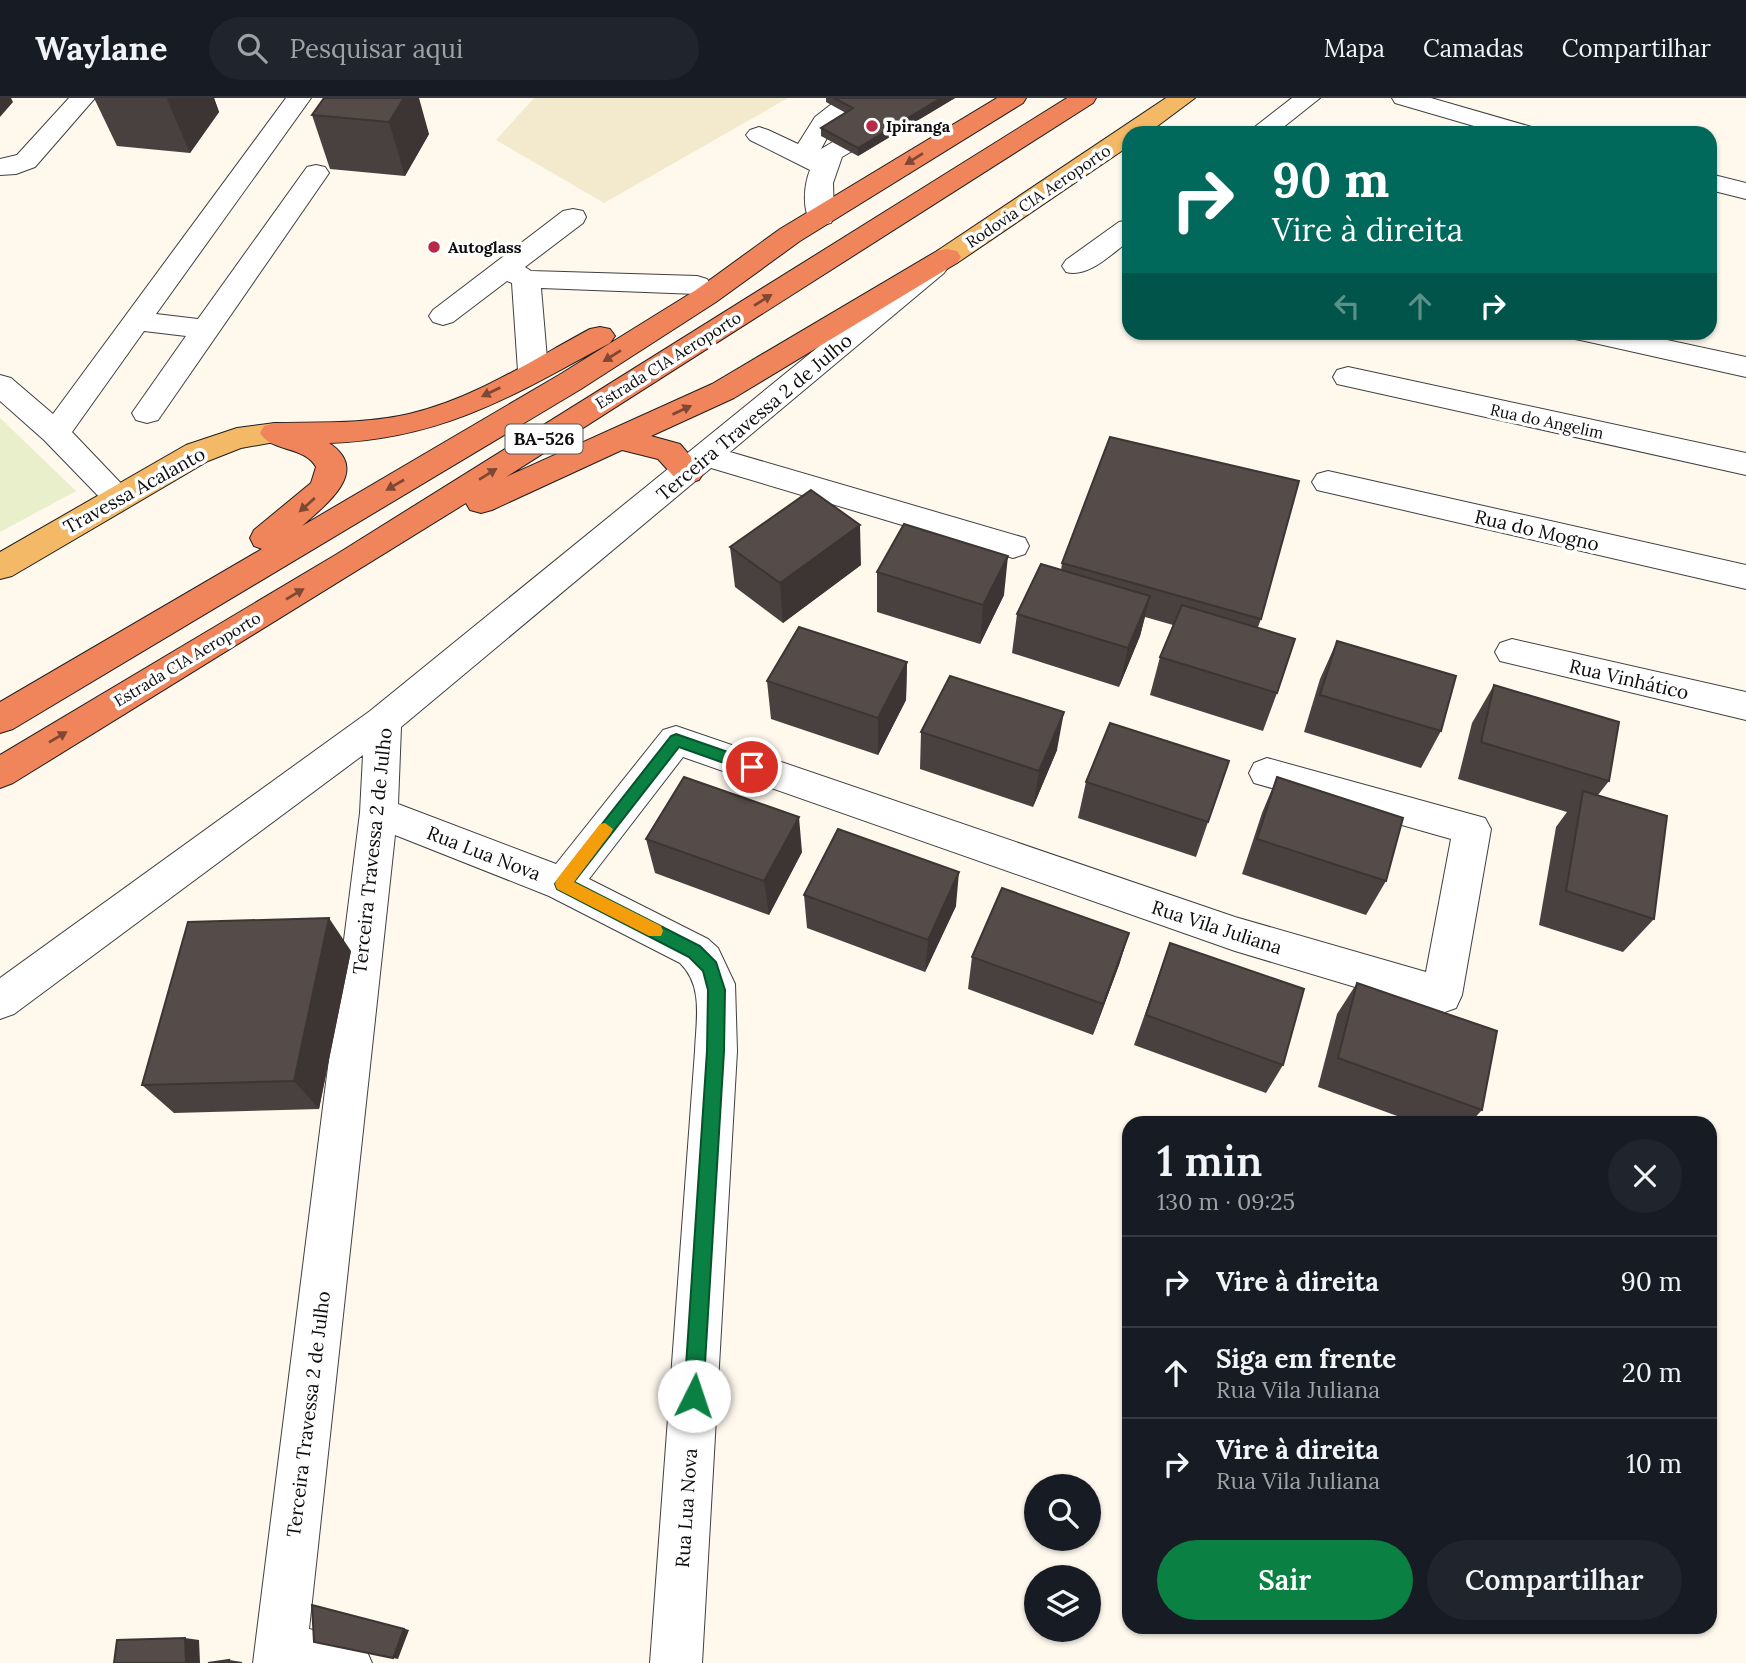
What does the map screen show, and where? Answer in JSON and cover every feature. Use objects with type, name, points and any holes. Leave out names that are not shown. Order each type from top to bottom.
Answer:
[{"type":"highway","name":"Estrada CIA Aeroporto","points":[[0,719],[570,382],[706,296],[790,236],[1014,98]]},
{"type":"highway","name":"Estrada CIA Aeroporto","points":[[0,773],[349,562],[1084,98]]},
{"type":"highway","points":[[275,433],[357,431],[393,427],[455,410],[697,285],[752,251],[790,236]]},
{"type":"highway","points":[[349,562],[723,391],[947,257]]},
{"type":"highway","points":[[0,694],[263,540],[323,490],[333,470],[327,457],[320,450],[275,433]]},
{"type":"highway","points":[[620,439],[669,451],[698,464]]},
{"type":"main road","name":"Rodovia CIA Aeroporto","points":[[1142,126],[1183,98]]},
{"type":"main road","name":"Rodovia CIA Aeroporto","points":[[947,257],[1122,139]]},
{"type":"main road","name":"Travessa Acalanto","points":[[0,567],[118,497],[217,444],[237,438],[275,433]]},
{"type":"street","points":[[0,167],[16,166],[26,161],[83,98]]},
{"type":"street","points":[[55,432],[299,98]]},
{"type":"street","points":[[821,217],[814,161],[820,125],[828,116],[857,98]]},
{"type":"street","points":[[814,161],[924,98]]},
{"type":"street","points":[[1270,126],[1308,98]]},
{"type":"street","points":[[1404,98],[1502,126]]},
{"type":"street","points":[[759,135],[814,161]]},
{"type":"street","points":[[147,414],[316,173]]},
{"type":"street","points":[[1717,184],[1746,191]]},
{"type":"street","points":[[443,316],[516,274],[573,217]]},
{"type":"street","points":[[1076,266],[1122,233]]},
{"type":"street","name":"Terceira Travessa 2 de Julho","points":[[280,1656],[379,813],[383,721],[947,257]]},
{"type":"street","points":[[516,274],[697,285]]},
{"type":"street","points":[[516,274],[533,372]]},
{"type":"street","points":[[135,321],[206,329]]},
{"type":"street","points":[[1622,340],[1746,367]]},
{"type":"street","name":"Rua do Angelim","points":[[1348,377],[1746,464]]},
{"type":"street","points":[[0,385],[55,432],[118,497]]},
{"type":"street","points":[[698,464],[1013,546]]},
{"type":"street","name":"Rua do Mogno","points":[[1328,482],[1746,578]]},
{"type":"street","name":"Rua Vinhático","points":[[1512,652],[1746,706]]},
{"type":"street","points":[[0,1001],[383,721]]},
{"type":"street","name":"Rua Vila Juliana","points":[[563,884],[676,740],[1235,934],[1442,995],[1472,830],[1267,773]]},
{"type":"street","name":"Rua Lua Nova","points":[[379,813],[563,884],[694,951],[710,967],[716,990],[716,1051],[677,1663]]},
{"type":"street","points":[[280,1656],[346,1663]]},
{"type":"shaded area","points":[[534,98],[788,98],[604,203],[496,140]]},
{"type":"green space","points":[[0,418],[76,491],[0,532]]},
{"type":"building","points":[[324,98],[404,98],[389,122],[312,115]]},
{"type":"building","name":"Ipiranga","points":[[834,98],[941,98],[858,148],[821,128],[853,108]]},
{"type":"building","points":[[1110,437],[1299,481],[1261,619],[1062,563]]},
{"type":"building","points":[[811,490],[860,525],[780,583],[730,547]]},
{"type":"building","points":[[904,524],[1008,556],[983,605],[877,572]]},
{"type":"building","points":[[1041,564],[1150,596],[1128,648],[1017,614]]},
{"type":"building","points":[[1182,605],[1295,639],[1277,693],[1160,657]]},
{"type":"building","points":[[799,627],[907,662],[878,718],[767,681]]},
{"type":"building","points":[[1337,641],[1456,676],[1441,731],[1320,695]]},
{"type":"building","points":[[950,676],[1064,712],[1039,771],[921,732]]},
{"type":"building","points":[[1494,685],[1619,722],[1609,781],[1481,742]]},
{"type":"building","points":[[1110,723],[1229,761],[1208,822],[1086,782]]},
{"type":"building","points":[[684,777],[799,817],[764,881],[646,839]]},
{"type":"building","points":[[1277,777],[1403,818],[1386,881],[1257,839]]},
{"type":"building","points":[[1583,791],[1667,816],[1654,919],[1566,891]]},
{"type":"building","points":[[838,829],[959,872],[928,940],[804,895]]},
{"type":"building","points":[[1002,888],[1129,933],[1103,1004],[972,957]]},
{"type":"building","points":[[329,918],[294,1081],[142,1085],[188,922]]},
{"type":"building","points":[[1170,943],[1304,989],[1283,1065],[1146,1015]]},
{"type":"building","points":[[1357,983],[1497,1031],[1482,1110],[1338,1058]]},
{"type":"building","points":[[312,1605],[404,1629],[393,1658],[314,1642]]},
{"type":"building","points":[[185,1638],[186,1663],[114,1663],[117,1640]]},
{"type":"slow traffic","points":[[605,829],[563,884],[655,931]]},
{"type":"place","name":"Ipiranga","points":[[872,126]]},
{"type":"place","name":"Autoglass","points":[[434,247]]},
{"type":"route","points":[[694,1396],[716,1051],[716,990],[710,967],[694,951],[563,884],[676,740],[752,767]]}]
